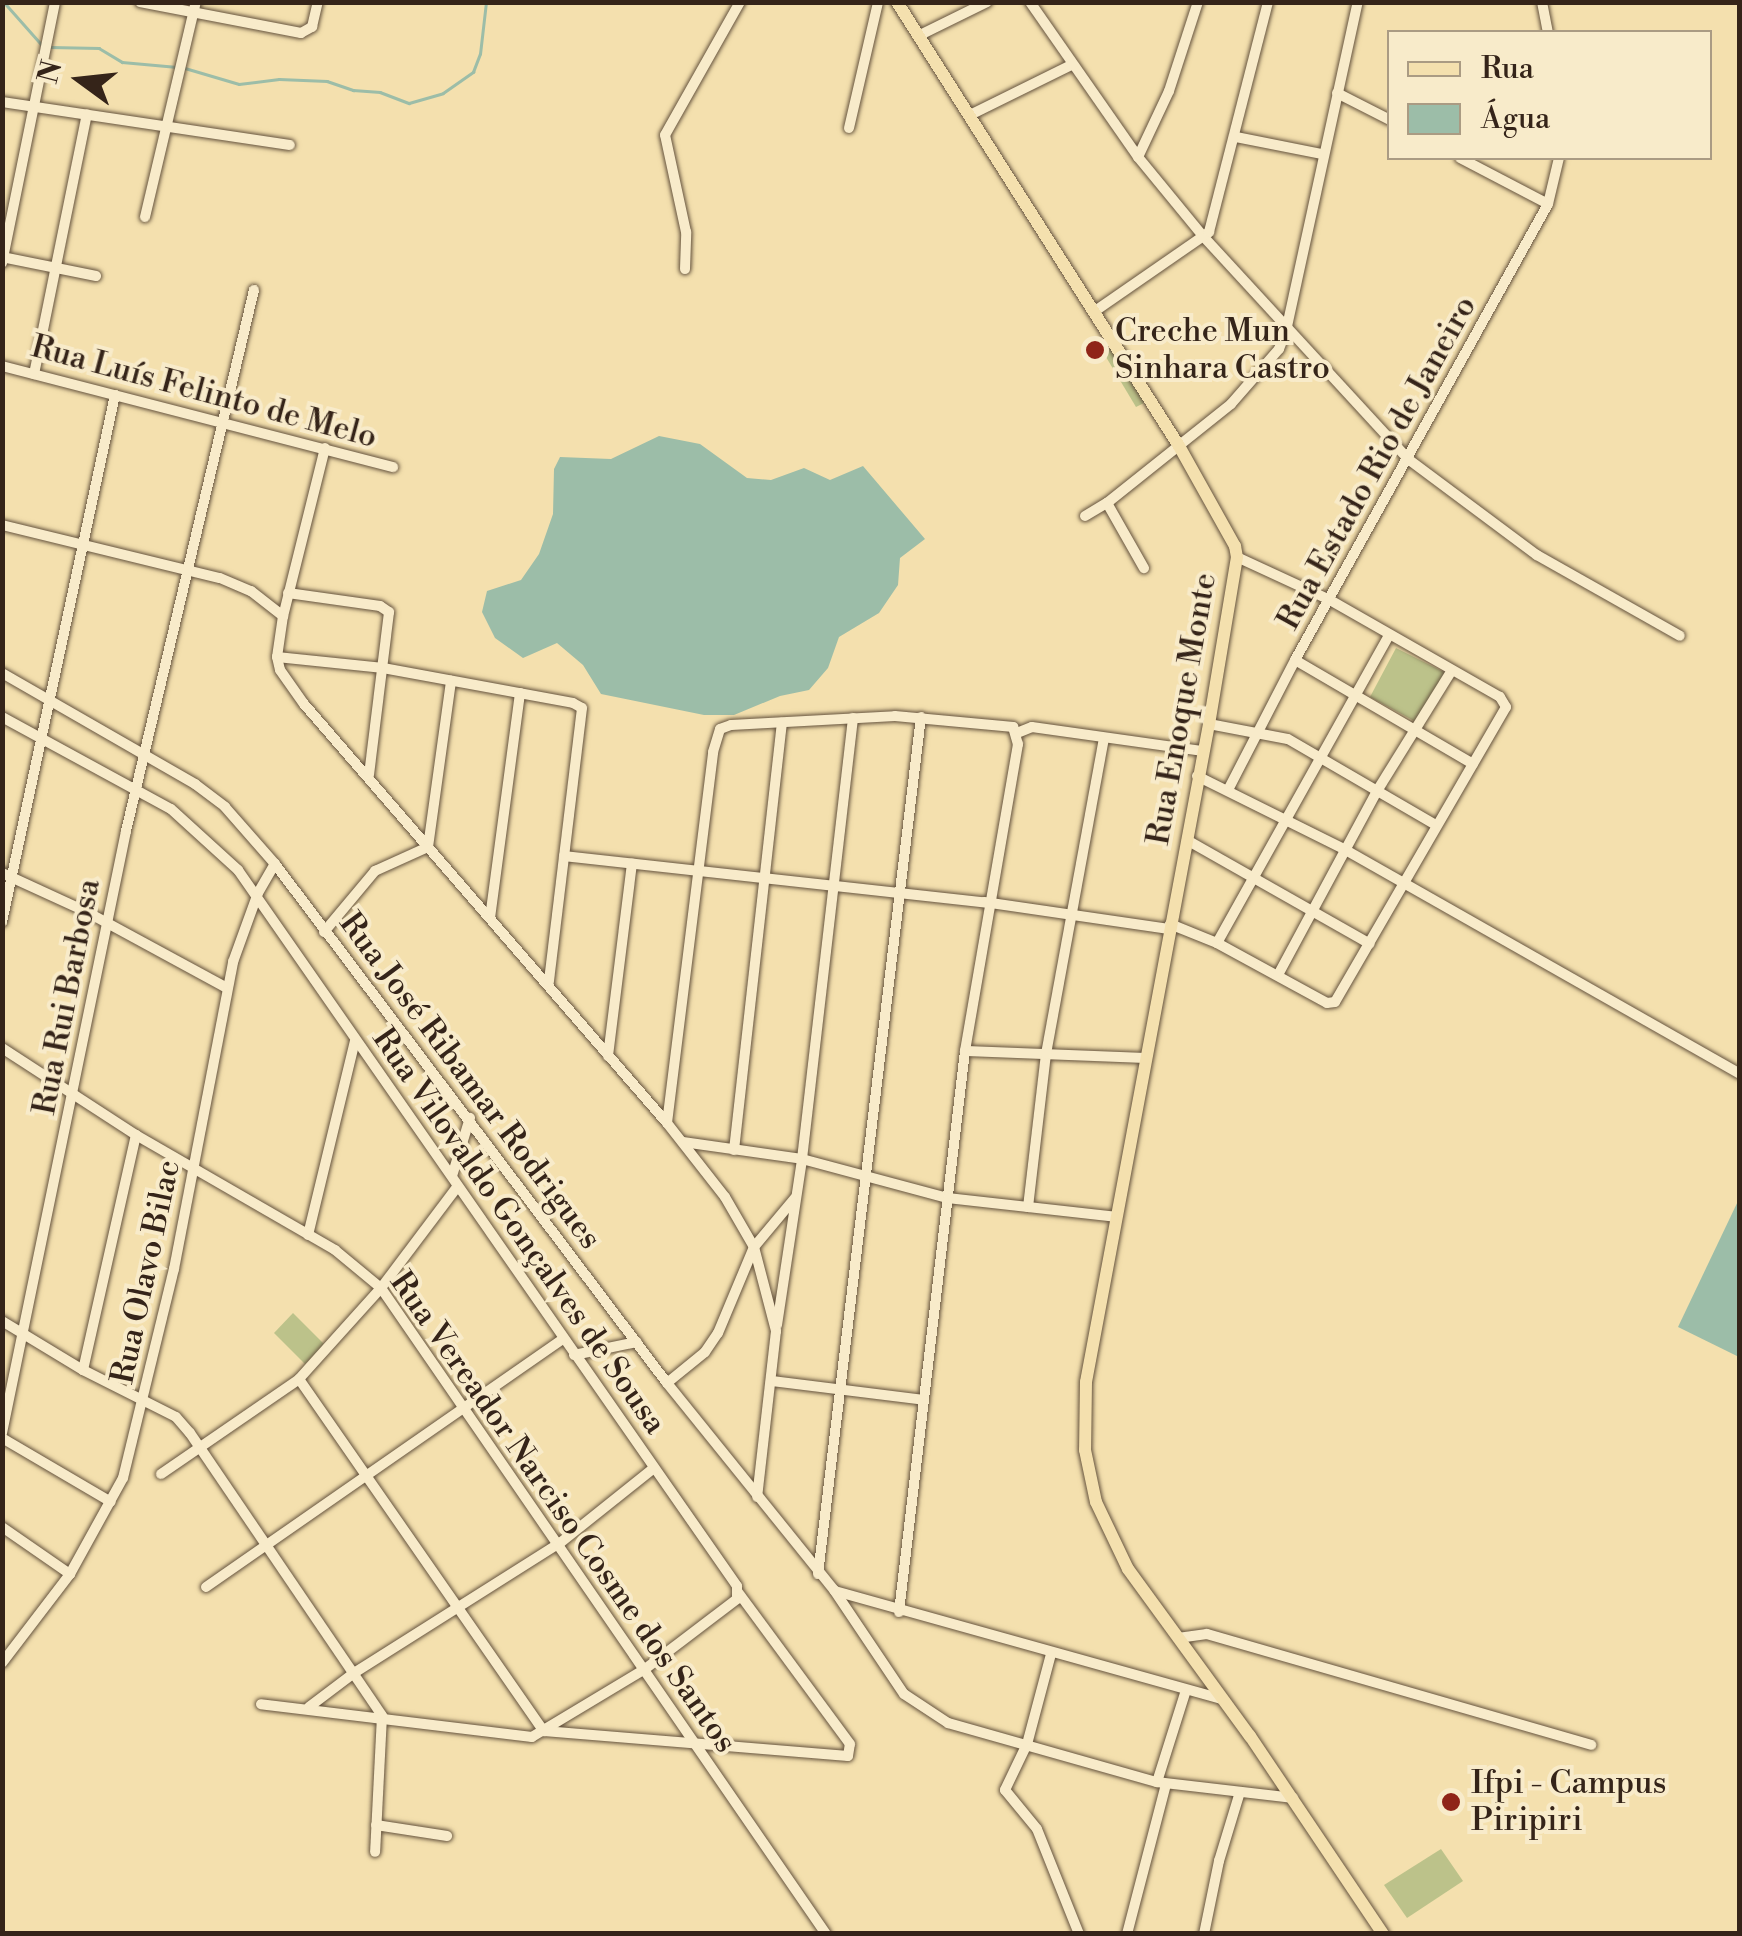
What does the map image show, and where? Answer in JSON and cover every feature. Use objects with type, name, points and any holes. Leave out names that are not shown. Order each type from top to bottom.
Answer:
[{"type":"main road","name":"Rua Enoque Monte","points":[[897,2],[1180,446],[1224,520],[1238,556],[1086,1382],[1085,1450],[1096,1502],[1117,1551],[1383,1934]]},
{"type":"street","points":[[55,2],[3,259],[96,276]]},
{"type":"street","points":[[140,2],[195,7],[301,32],[312,27],[318,2]]},
{"type":"street","points":[[686,269],[686,232],[665,135],[740,2]]},
{"type":"street","points":[[849,128],[878,2]]},
{"type":"street","points":[[918,36],[986,2]]},
{"type":"street","points":[[1030,2],[1138,157],[1203,236],[1286,331],[1408,459],[1537,555],[1680,636]]},
{"type":"street","points":[[1138,157],[1169,91],[1198,2]]},
{"type":"street","points":[[1096,311],[1211,227],[1268,2]]},
{"type":"street","points":[[1085,516],[1107,504],[1180,446],[1253,382],[1286,331],[1358,2]]},
{"type":"street","points":[[1542,2],[1548,30]]},
{"type":"street","points":[[145,216],[195,7]]},
{"type":"street","points":[[970,115],[1071,65]]},
{"type":"street","points":[[1337,93],[1387,118]]},
{"type":"street","points":[[2,102],[290,145]]},
{"type":"street","points":[[34,374],[87,114]]},
{"type":"street","points":[[1236,137],[1322,154]]},
{"type":"street","points":[[1464,160],[1548,204]]},
{"type":"street","name":"Rua Estado Rio de Janeiro","points":[[1228,790],[1295,660],[1548,204],[1559,160]]},
{"type":"street","name":"Rua Rui Barbosa","points":[[2,1436],[136,786],[254,290]]},
{"type":"street","name":"Rua Luís Felinto de Melo","points":[[2,366],[393,468]]},
{"type":"street","points":[[2,922],[8,876],[115,395]]},
{"type":"street","points":[[325,448],[288,593],[277,658],[304,704],[549,982],[725,1197],[754,1247],[776,1331]]},
{"type":"street","points":[[1107,504],[1144,568]]},
{"type":"street","points":[[2,525],[236,584],[283,616]]},
{"type":"street","points":[[564,856],[767,876],[1169,927],[1217,943],[1331,1004],[1340,998],[1406,885],[1506,704],[1330,600],[1238,556]]},
{"type":"street","points":[[288,593],[387,609],[369,775]]},
{"type":"street","points":[[1217,943],[1389,635]]},
{"type":"street","points":[[277,658],[383,668],[451,680],[573,703],[584,713],[549,982]]},
{"type":"street","points":[[1295,660],[1472,764]]},
{"type":"street","points":[[1278,975],[1377,791],[1452,670]]},
{"type":"street","name":"Rua José Ribamar Rodrigues","points":[[2,673],[216,798],[274,864],[667,1383],[834,1590],[904,1694],[948,1723],[1162,1783],[1292,1798]]},
{"type":"street","points":[[428,846],[451,680]]},
{"type":"street","points":[[490,918],[520,693]]},
{"type":"street","name":"Rua Vilovaldo Gonçalves de Sousa","points":[[2,717],[136,786],[198,829],[258,893],[355,1042],[724,1563],[738,1592],[851,1747],[848,1756],[840,1758],[694,1746]]},
{"type":"street","points":[[818,1574],[921,717]]},
{"type":"street","points":[[668,1123],[717,735],[731,725],[921,717],[1008,726],[1018,733]]},
{"type":"street","points":[[757,1498],[776,1331],[802,1159],[853,718]]},
{"type":"street","points":[[734,1150],[782,722]]},
{"type":"street","points":[[1209,724],[1288,739],[1436,825]]},
{"type":"street","points":[[1018,733],[1032,727],[1203,752]]},
{"type":"street","points":[[899,1612],[965,1052],[1018,733]]},
{"type":"street","points":[[1028,1207],[1046,1054],[1104,738]]},
{"type":"street","points":[[1197,776],[1344,850],[1740,1074]]},
{"type":"street","points":[[1186,840],[1370,944]]},
{"type":"street","points":[[324,932],[376,871],[428,846]]},
{"type":"street","points":[[608,1056],[632,862]]},
{"type":"street","name":"Rua Olavo Bilac","points":[[2,1663],[70,1574],[112,1502],[144,1403],[228,988],[258,893],[274,864]]},
{"type":"street","points":[[8,876],[107,922],[228,988]]},
{"type":"street","points":[[308,1235],[355,1042]]},
{"type":"street","name":"Rua Vereador Narciso Cosme dos Santos","points":[[2,1048],[136,1135],[356,1264],[382,1288],[826,1934]]},
{"type":"street","points":[[965,1052],[1147,1058]]},
{"type":"street","points":[[160,1474],[299,1378],[382,1288],[454,1182],[470,1118]]},
{"type":"street","points":[[84,1370],[136,1135]]},
{"type":"street","points":[[682,1142],[802,1159],[948,1198],[1117,1217]]},
{"type":"street","points":[[667,1383],[705,1352],[718,1333],[754,1247],[796,1196]]},
{"type":"street","points":[[2,1321],[144,1403],[176,1416],[382,1716],[375,1852]]},
{"type":"street","points":[[206,1588],[563,1339]]},
{"type":"street","points":[[574,1355],[638,1342]]},
{"type":"street","points":[[299,1378],[544,1731],[694,1746]]},
{"type":"street","points":[[772,1381],[924,1400]]},
{"type":"street","points":[[2,1436],[112,1502]]},
{"type":"street","points":[[308,1708],[354,1673],[560,1543],[654,1468]]},
{"type":"street","points":[[2,1526],[70,1574]]},
{"type":"street","points":[[834,1590],[899,1612],[1222,1699]]},
{"type":"street","points":[[260,1704],[382,1716],[522,1738],[544,1731],[646,1668],[729,1606],[738,1592]]},
{"type":"street","points":[[1178,1638],[1207,1634],[1591,1746]]},
{"type":"street","points":[[1051,1654],[1027,1744],[1005,1790],[1037,1828],[1079,1934]]},
{"type":"street","points":[[1126,1934],[1186,1690]]},
{"type":"street","points":[[1204,1934],[1219,1861],[1240,1792]]},
{"type":"street","points":[[376,1825],[447,1836]]},
{"type":"green space","points":[[1110,347],[1146,402],[1136,407],[1103,352]]},
{"type":"green space","points":[[1396,648],[1446,673],[1418,723],[1370,697]]},
{"type":"green space","points":[[293,1313],[324,1344],[305,1364],[274,1333]]},
{"type":"green space","points":[[1441,1849],[1463,1881],[1407,1918],[1384,1885]]},
{"type":"water","points":[[659,436],[700,444],[747,478],[771,480],[804,468],[830,480],[863,466],[925,539],[900,558],[898,585],[879,613],[839,637],[828,668],[809,690],[780,696],[734,715],[704,715],[601,694],[583,665],[557,643],[523,658],[495,638],[482,612],[487,591],[521,580],[539,554],[553,514],[554,469],[560,457],[611,459]]},
{"type":"water","points":[[1739,1199],[1739,1357],[1678,1327]]},
{"type":"waterway","points":[[4,2],[42,45]]},
{"type":"waterway","points":[[185,68],[239,84],[279,79],[327,81],[353,90],[380,92],[409,103],[443,93],[473,72],[480,54],[486,2]]},
{"type":"waterway","points":[[50,47],[99,48],[122,62],[177,67]]},
{"type":"place","name":"Creche Mun Sinhara Castro","points":[[1095,350]]},
{"type":"place","name":"Ifpi - Campus Piripiri","points":[[1451,1802]]}]
